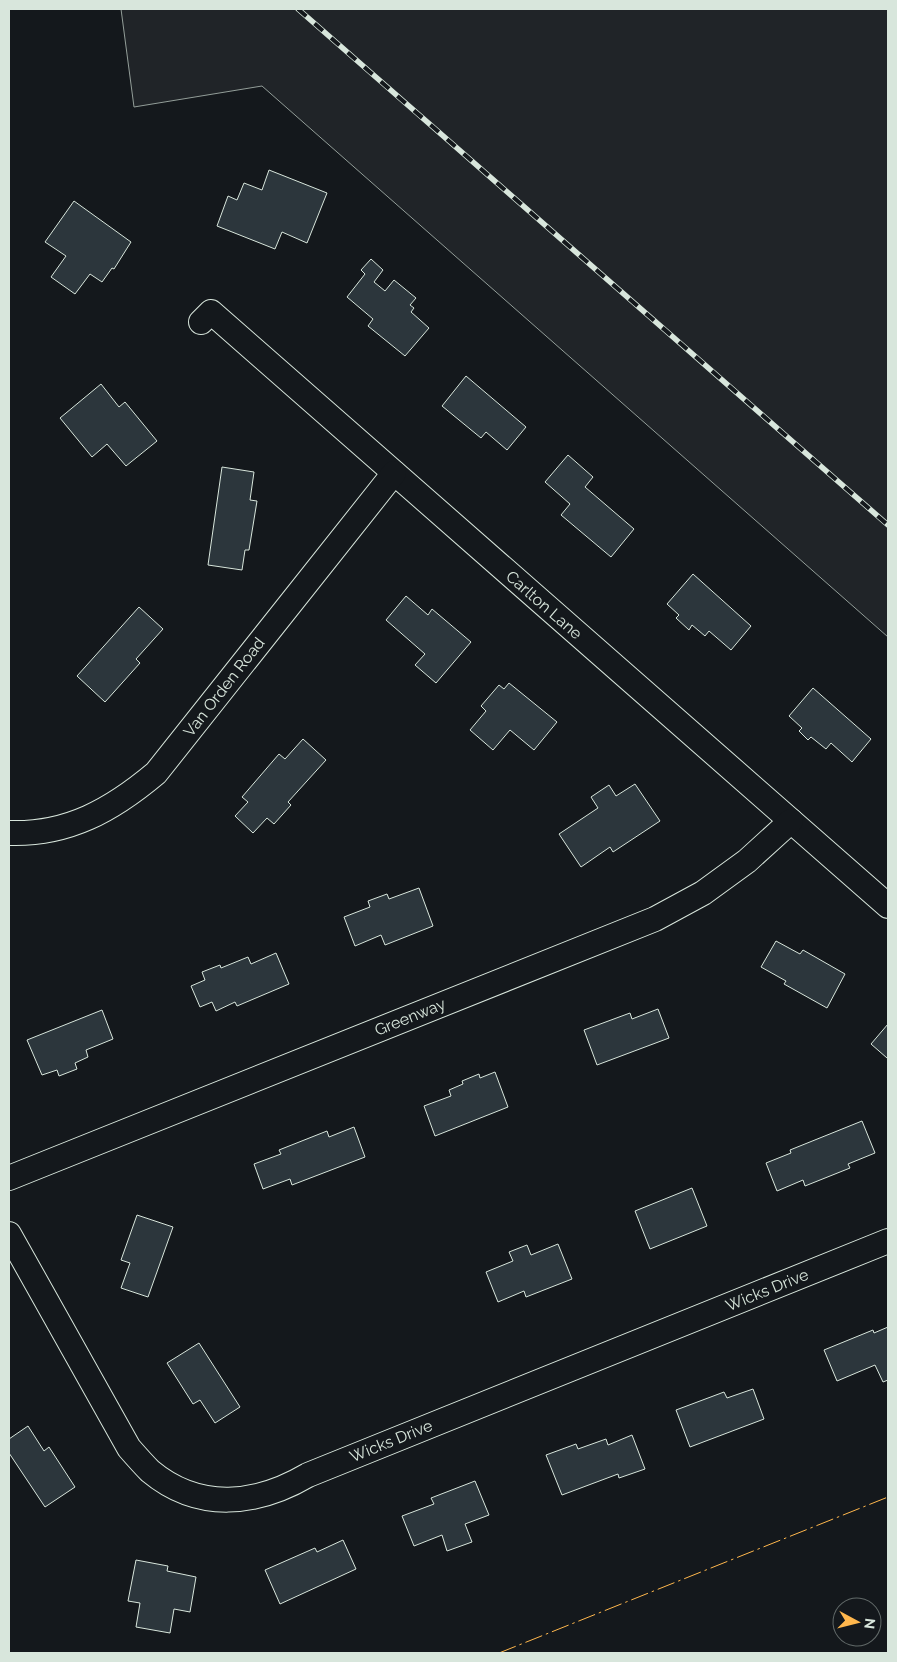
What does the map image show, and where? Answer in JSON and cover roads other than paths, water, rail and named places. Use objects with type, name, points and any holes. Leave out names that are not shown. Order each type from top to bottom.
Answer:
[{"type":"street","name":"Carlton Lane","points":[[201,322],[210,312],[888,906]]},
{"type":"street","name":"Van Orden Road","points":[[9,833],[60,828],[96,815],[126,798],[156,774],[394,473]]},
{"type":"street","name":"Greenway","points":[[9,1178],[655,919],[703,893],[747,861],[791,821]]},
{"type":"street","name":"Wicks Drive","points":[[9,1234],[129,1448],[150,1471],[176,1488],[204,1497],[233,1500],[259,1498],[284,1489],[308,1475],[888,1241]]},
{"type":"railway","points":[[298,9],[888,525]]}]
